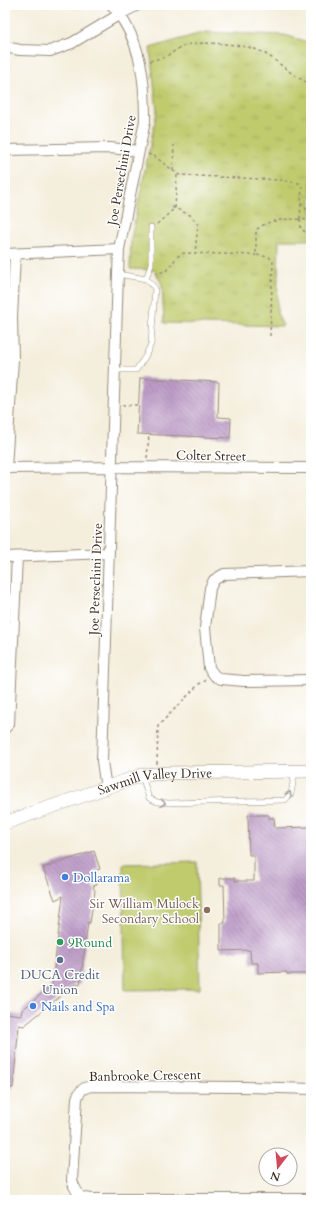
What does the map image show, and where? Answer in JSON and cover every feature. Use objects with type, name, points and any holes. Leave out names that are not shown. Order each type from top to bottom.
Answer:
[{"type":"street","name":"Joe Persechini Drive","points":[[106,789],[102,761],[119,249],[145,115],[143,75],[131,33],[120,14],[112,5]]},
{"type":"street","points":[[5,47],[20,50],[50,51],[72,43],[138,5]]},
{"type":"street","points":[[5,150],[110,148],[139,151]]},
{"type":"street","points":[[6,468],[13,359],[10,254],[119,249]]},
{"type":"street","name":"Colter Street","points":[[6,468],[311,468]]},
{"type":"street","points":[[5,557],[108,553]]},
{"type":"street","points":[[5,728],[9,724],[17,557]]},
{"type":"street","points":[[311,571],[224,574],[214,580],[210,588],[205,628],[209,668],[215,676],[221,679],[244,681],[311,680]]},
{"type":"street","name":"Sawmill Valley Drive","points":[[5,823],[106,789],[142,775],[311,771]]},
{"type":"street","name":"Banbrooke Crescent","points":[[311,1089],[245,1087],[85,1087],[80,1091],[77,1098],[72,1180],[80,1197],[91,1199],[311,1199]]},
{"type":"lane","points":[[146,279],[151,265],[151,227]]},
{"type":"lane","points":[[114,370],[136,370],[151,344],[154,288],[146,279],[118,274]]},
{"type":"lane","points":[[142,775],[149,798],[157,802],[270,801],[285,800],[292,794],[295,771]]},
{"type":"path","points":[[140,63],[164,57],[175,50],[188,45],[238,45],[260,50],[290,73],[311,84]]},
{"type":"path","points":[[173,171],[174,145]]},
{"type":"path","points":[[139,151],[154,156],[179,175],[291,181],[302,185],[300,219],[301,229],[311,236]]},
{"type":"path","points":[[157,224],[175,208],[177,174]]},
{"type":"path","points":[[301,203],[311,214]]},
{"type":"path","points":[[172,207],[190,214],[198,224],[195,253]]},
{"type":"path","points":[[259,256],[256,255],[255,233],[257,229],[264,224],[274,221],[300,219],[311,220]]},
{"type":"path","points":[[146,279],[158,272],[165,272],[178,256],[184,253],[269,257],[273,261],[270,336]]},
{"type":"path","points":[[114,405],[138,405]]},
{"type":"path","points":[[146,468],[149,435]]},
{"type":"path","points":[[157,774],[158,726],[199,684],[215,676]]},
{"type":"green space","points":[[205,32],[285,35],[311,43],[311,240],[279,240],[277,313],[283,326],[164,323],[162,284],[154,270],[130,269],[131,239],[157,111],[150,48]]},
{"type":"green space","points":[[197,862],[200,989],[125,990],[123,864]]},
{"type":"building","points":[[140,378],[219,382],[218,417],[231,418],[230,438],[137,434]]},
{"type":"building","points":[[248,815],[269,815],[269,818],[274,818],[275,828],[311,827],[311,974],[287,974],[287,972],[258,973],[258,963],[251,963],[250,950],[221,951],[221,923],[225,923],[224,885],[220,885],[220,878],[235,878],[235,881],[254,881],[254,855],[249,855]]},
{"type":"building","points":[[94,851],[100,869],[94,871],[97,885],[93,886],[95,891],[90,923],[88,922],[80,985],[75,984],[24,1026],[19,1025],[13,1088],[5,1086],[5,1013],[21,1015],[22,1010],[52,985],[63,896],[55,900],[43,868]]},
{"type":"place","name":"Dollarama","points":[[65,877]]},
{"type":"place","name":"Sir William Mulock Secondary School","points":[[207,910]]},
{"type":"place","name":"9Round","points":[[60,942]]},
{"type":"place","name":"DUCA Credit Union","points":[[60,960]]},
{"type":"place","name":"Nails and Spa","points":[[33,1006]]}]
